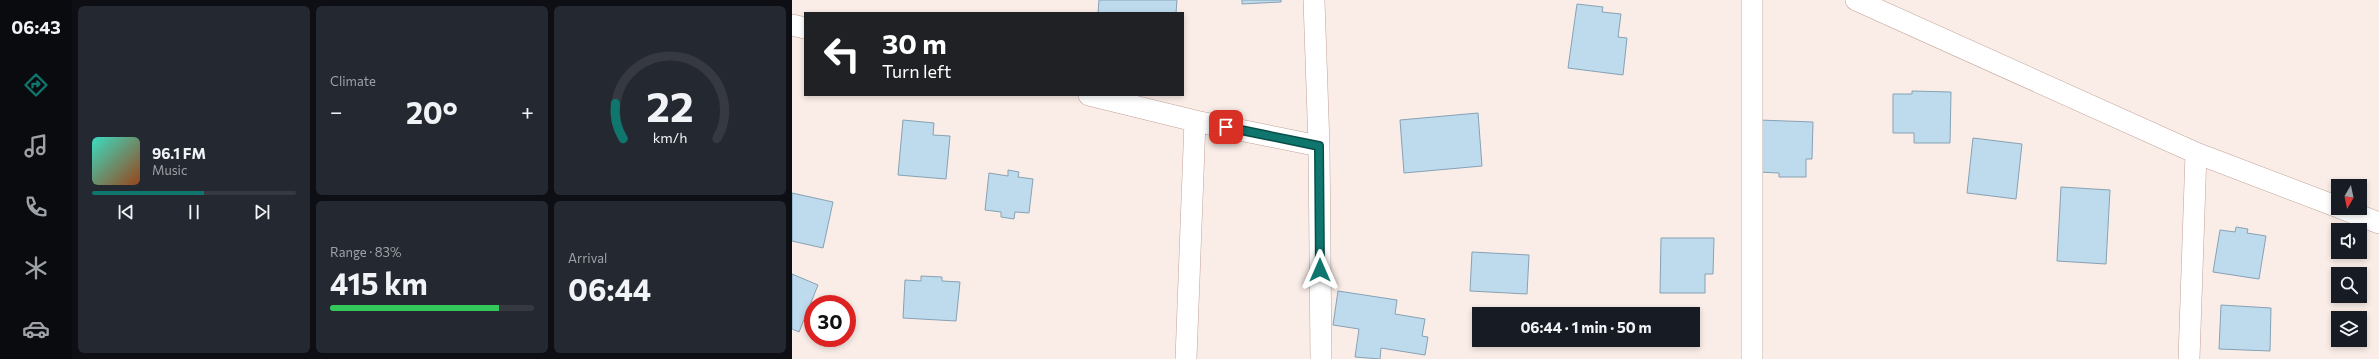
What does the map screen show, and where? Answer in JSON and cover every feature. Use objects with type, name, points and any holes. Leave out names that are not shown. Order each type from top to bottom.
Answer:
[{"type":"street","points":[[1314,0],[1319,146],[1321,359]]},
{"type":"street","points":[[1752,0],[1752,359]]},
{"type":"street","points":[[1856,0],[2196,152],[2331,205]]},
{"type":"street","points":[[792,25],[804,28]]},
{"type":"street","points":[[1092,96],[1195,121],[1319,146]]},
{"type":"street","points":[[1186,359],[1195,121]]},
{"type":"street","points":[[2189,359],[2196,152]]},
{"type":"street","points":[[2358,215],[2379,223]]},
{"type":"building","points":[[1099,0],[1177,0],[1176,12],[1098,12]]},
{"type":"building","points":[[1242,0],[1281,0],[1281,2],[1242,4]]},
{"type":"building","points":[[1577,4],[1603,7],[1602,12],[1621,14],[1618,37],[1627,38],[1623,75],[1568,68]]},
{"type":"building","points":[[1912,91],[1951,92],[1950,143],[1914,143],[1914,133],[1893,133],[1893,94],[1912,94]]},
{"type":"building","points":[[1478,113],[1482,166],[1404,173],[1400,120]]},
{"type":"building","points":[[903,120],[934,123],[933,135],[950,136],[946,179],[898,175]]},
{"type":"building","points":[[1759,120],[1813,122],[1812,159],[1806,159],[1806,177],[1779,177],[1779,173],[1757,172]]},
{"type":"building","points":[[1973,138],[2022,144],[2016,199],[1967,193]]},
{"type":"building","points":[[1008,170],[1019,172],[1018,177],[1033,179],[1029,213],[1015,212],[1014,219],[1001,217],[1001,212],[985,210],[989,173],[1008,176]]},
{"type":"building","points":[[2061,187],[2110,190],[2106,264],[2057,261]]},
{"type":"building","points":[[792,193],[833,202],[823,248],[792,241]]},
{"type":"building","points":[[2236,227],[2248,229],[2247,233],[2266,236],[2259,279],[2213,272],[2220,230],[2235,232]]},
{"type":"building","points":[[1661,238],[1714,238],[1713,274],[1705,274],[1705,293],[1660,293]]},
{"type":"building","points":[[1472,252],[1529,255],[1527,294],[1470,291]]},
{"type":"building","points":[[792,274],[818,285],[814,295],[804,295],[804,320],[799,332],[792,329]]},
{"type":"building","points":[[921,276],[942,277],[942,281],[960,282],[956,321],[903,318],[905,280],[921,281]]},
{"type":"building","points":[[1338,291],[1397,300],[1395,314],[1425,319],[1422,336],[1428,337],[1425,355],[1381,348],[1380,359],[1355,357],[1359,329],[1333,325]]},
{"type":"building","points":[[2221,305],[2271,308],[2270,351],[2219,349]]},
{"type":"route","points":[[1226,127],[1319,146],[1320,270]]}]
